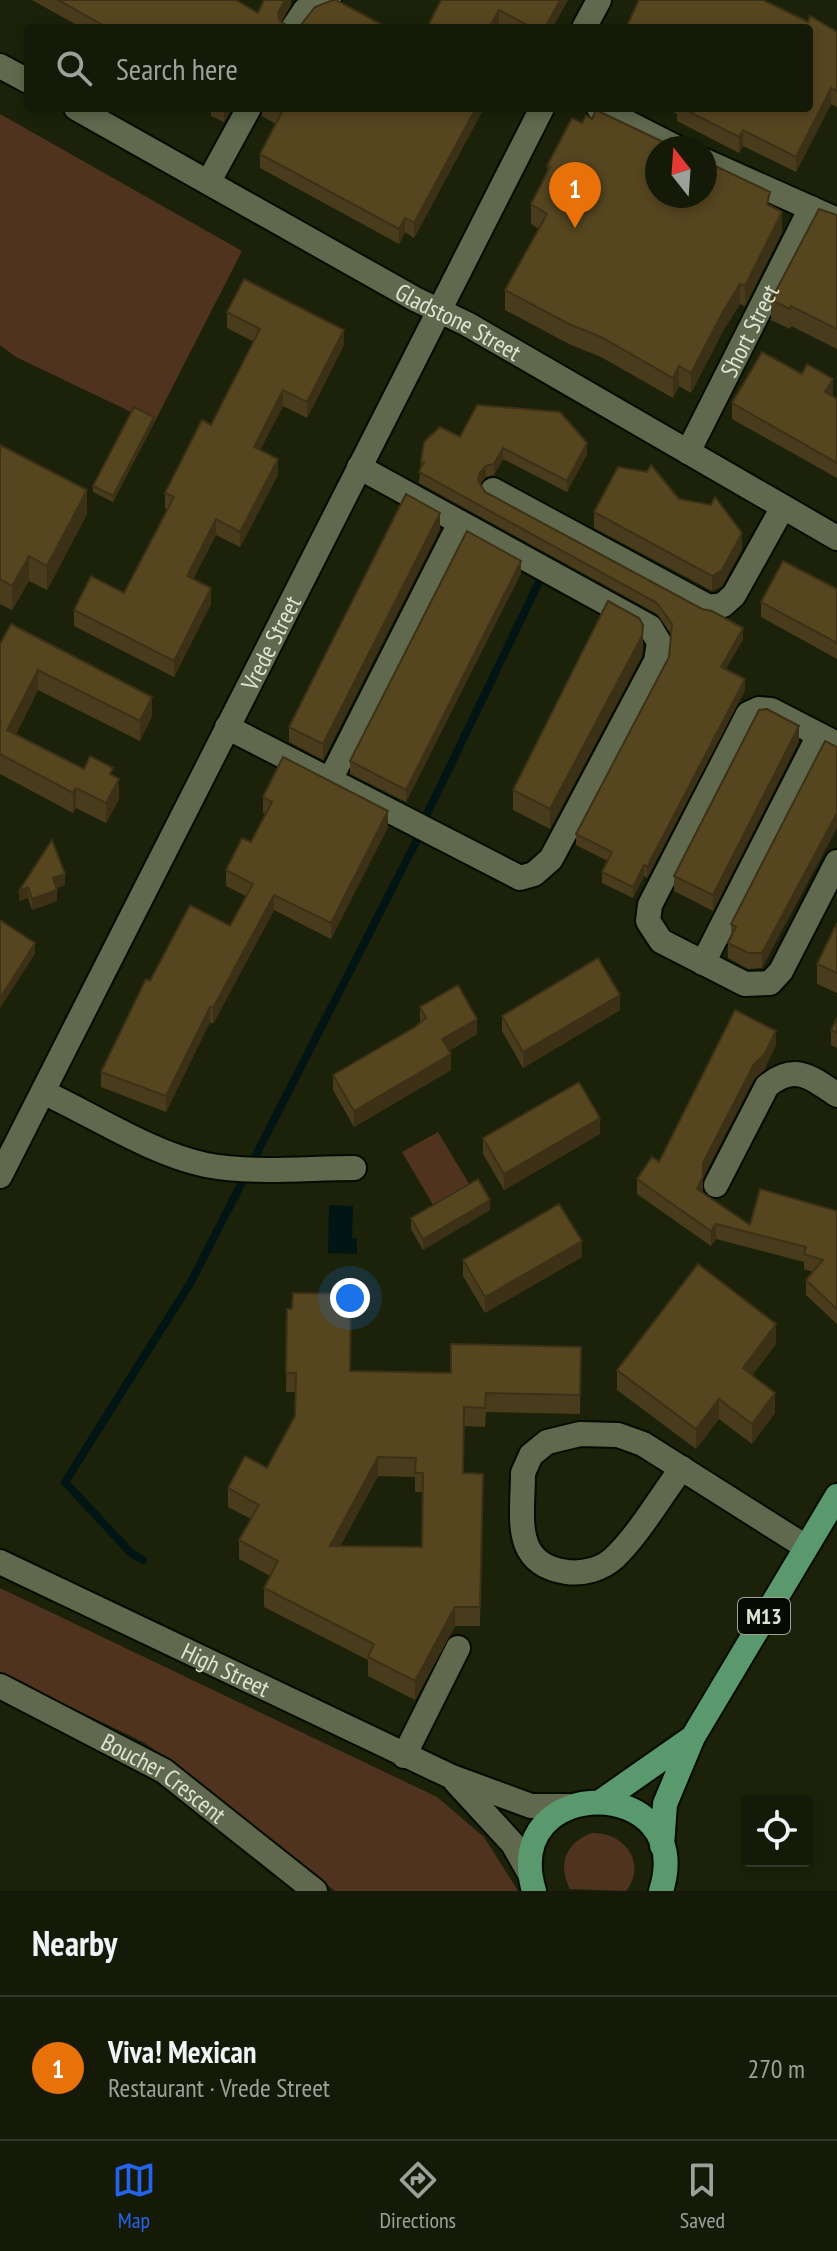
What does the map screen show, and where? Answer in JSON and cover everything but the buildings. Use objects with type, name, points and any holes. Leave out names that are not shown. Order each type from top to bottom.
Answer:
[{"type":"main road","name":"M13","points":[[661,1891],[666,1872],[662,1846],[665,1804],[693,1737],[837,1496]]},
{"type":"main road","name":"M13","points":[[568,1806],[603,1800],[693,1737]]},
{"type":"main road","points":[[603,1800],[622,1804],[639,1814],[653,1827],[662,1846]]},
{"type":"main road","points":[[532,1882],[531,1853],[539,1834],[552,1817],[568,1806]]},
{"type":"street","points":[[296,24],[305,10],[329,0]]},
{"type":"street","points":[[586,24],[599,0]]},
{"type":"street","points":[[0,66],[24,79]]},
{"type":"street","name":"Gladstone Street","points":[[83,112],[837,538]]},
{"type":"street","points":[[209,181],[247,112]]},
{"type":"street","name":"Vrede Street","points":[[0,1176],[540,112]]},
{"type":"street","points":[[607,112],[654,136]]},
{"type":"street","points":[[717,166],[837,220]]},
{"type":"street","name":"Short Street","points":[[688,452],[811,208]]},
{"type":"street","points":[[227,727],[520,878],[528,876],[551,859],[656,661],[659,642],[650,627],[359,467]]},
{"type":"street","points":[[493,490],[709,607],[723,605],[734,595],[783,507]]},
{"type":"street","points":[[330,780],[460,523]]},
{"type":"street","points":[[703,963],[828,740],[771,710],[759,709],[748,714],[663,878],[648,912],[650,928],[661,941],[703,963],[745,984],[770,983],[781,971],[837,862]]},
{"type":"street","points":[[716,1185],[767,1086],[782,1074],[795,1073],[812,1078],[837,1095]]},
{"type":"street","points":[[43,1092],[177,1156],[233,1169],[354,1168]]},
{"type":"street","points":[[682,1468],[631,1537],[600,1567],[568,1572],[544,1567],[531,1556],[524,1538],[523,1473],[531,1455],[547,1442],[580,1434],[618,1435],[643,1444],[682,1468],[806,1547]]},
{"type":"street","name":"High Street","points":[[0,1562],[452,1777],[531,1806],[568,1806]]},
{"type":"street","points":[[404,1756],[458,1648]]},
{"type":"street","name":"Boucher Crescent","points":[[0,1686],[164,1771],[315,1891]]},
{"type":"street","name":"High Street","points":[[452,1777],[513,1844],[532,1882]]},
{"type":"shaded area","points":[[0,114],[242,251],[154,423],[16,357],[0,345]]},
{"type":"shaded area","points":[[438,1132],[472,1189],[436,1210],[402,1152]]},
{"type":"shaded area","points":[[329,1205],[353,1206],[352,1238],[357,1238],[357,1254],[328,1253]]},
{"type":"shaded area","points":[[0,1588],[437,1797],[484,1837],[518,1891],[335,1891],[143,1742],[0,1673]]},
{"type":"shaded area","points":[[592,1833],[614,1838],[629,1851],[634,1870],[626,1891],[570,1889],[564,1871],[566,1855],[576,1842]]},
{"type":"waterway","points":[[425,818],[541,578]]},
{"type":"waterway","points":[[143,1560],[131,1553],[65,1482],[191,1282],[419,836]]},
{"type":"place","name":"Viva! Mexican","points":[[575,228]]}]
